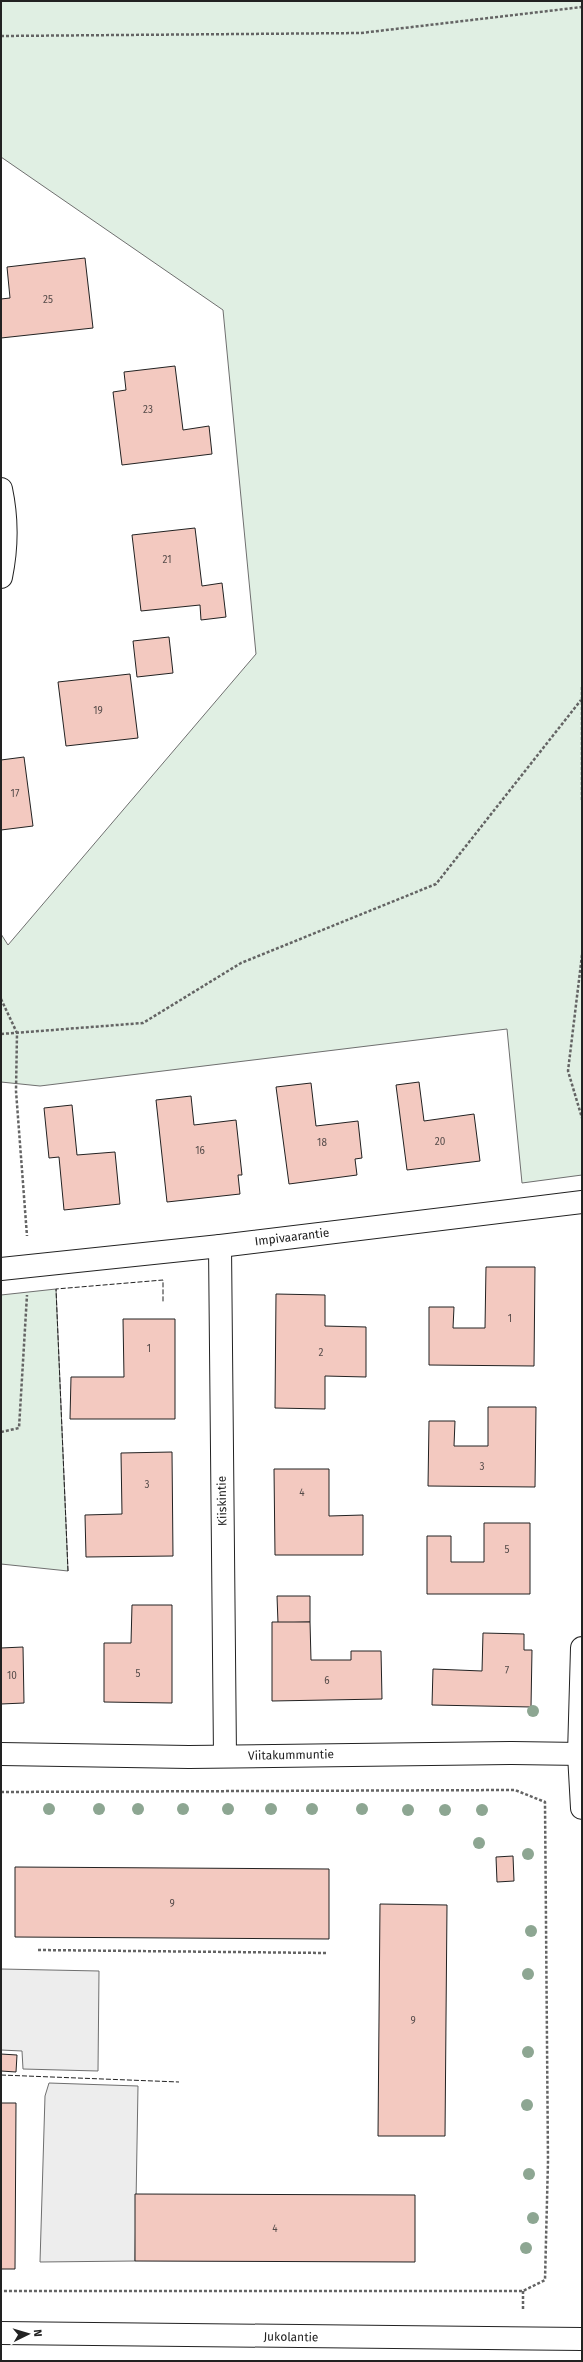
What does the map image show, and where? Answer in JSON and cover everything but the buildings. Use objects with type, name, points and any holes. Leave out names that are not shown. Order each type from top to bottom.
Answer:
[{"type":"street","points":[[1,489],[5,508],[4,562],[1,577]]},
{"type":"street","name":"Impivaarantie","points":[[1,1269],[220,1246],[582,1202]]},
{"type":"street","name":"Kiiskintie","points":[[220,1246],[225,1756]]},
{"type":"street","points":[[582,1648],[582,1808]]},
{"type":"street","name":"Viitakummuntie","points":[[1,1754],[225,1756],[512,1753],[581,1754]]},
{"type":"street","name":"Jukolantie","points":[[1,2334],[582,2339]]},
{"type":"path","points":[[1,36],[360,34],[582,7]]},
{"type":"path","points":[[582,687],[582,801]]},
{"type":"path","points":[[1,1034],[143,1023],[241,963],[436,884],[581,700]]},
{"type":"path","points":[[582,955],[568,1071],[582,1118]]},
{"type":"path","points":[[1,999],[18,1033],[16,1091],[29,1265],[19,1428],[1,1432]]},
{"type":"path","points":[[1,1792],[515,1790],[545,1802],[548,2160],[545,2280],[522,2291],[1,2291]]},
{"type":"path","points":[[38,1950],[326,1953]]},
{"type":"green space","points":[[1,1],[582,1],[582,1175],[522,1183],[507,1029],[40,1086],[1,1082],[1,934],[8,945],[256,654],[223,310],[1,157]]},
{"type":"green space","points":[[56,1289],[68,1571],[1,1564],[1,1295]]},
{"type":"shaded area","points":[[1,1969],[99,1971],[98,2071],[23,2069],[22,2051],[1,2050]]},
{"type":"shaded area","points":[[49,2083],[138,2086],[135,2261],[40,2262],[45,2096]]},
{"type":"fence","points":[[68,1571],[56,1289],[163,1280],[163,1303]]},
{"type":"fence","points":[[1,2075],[179,2082]]}]
